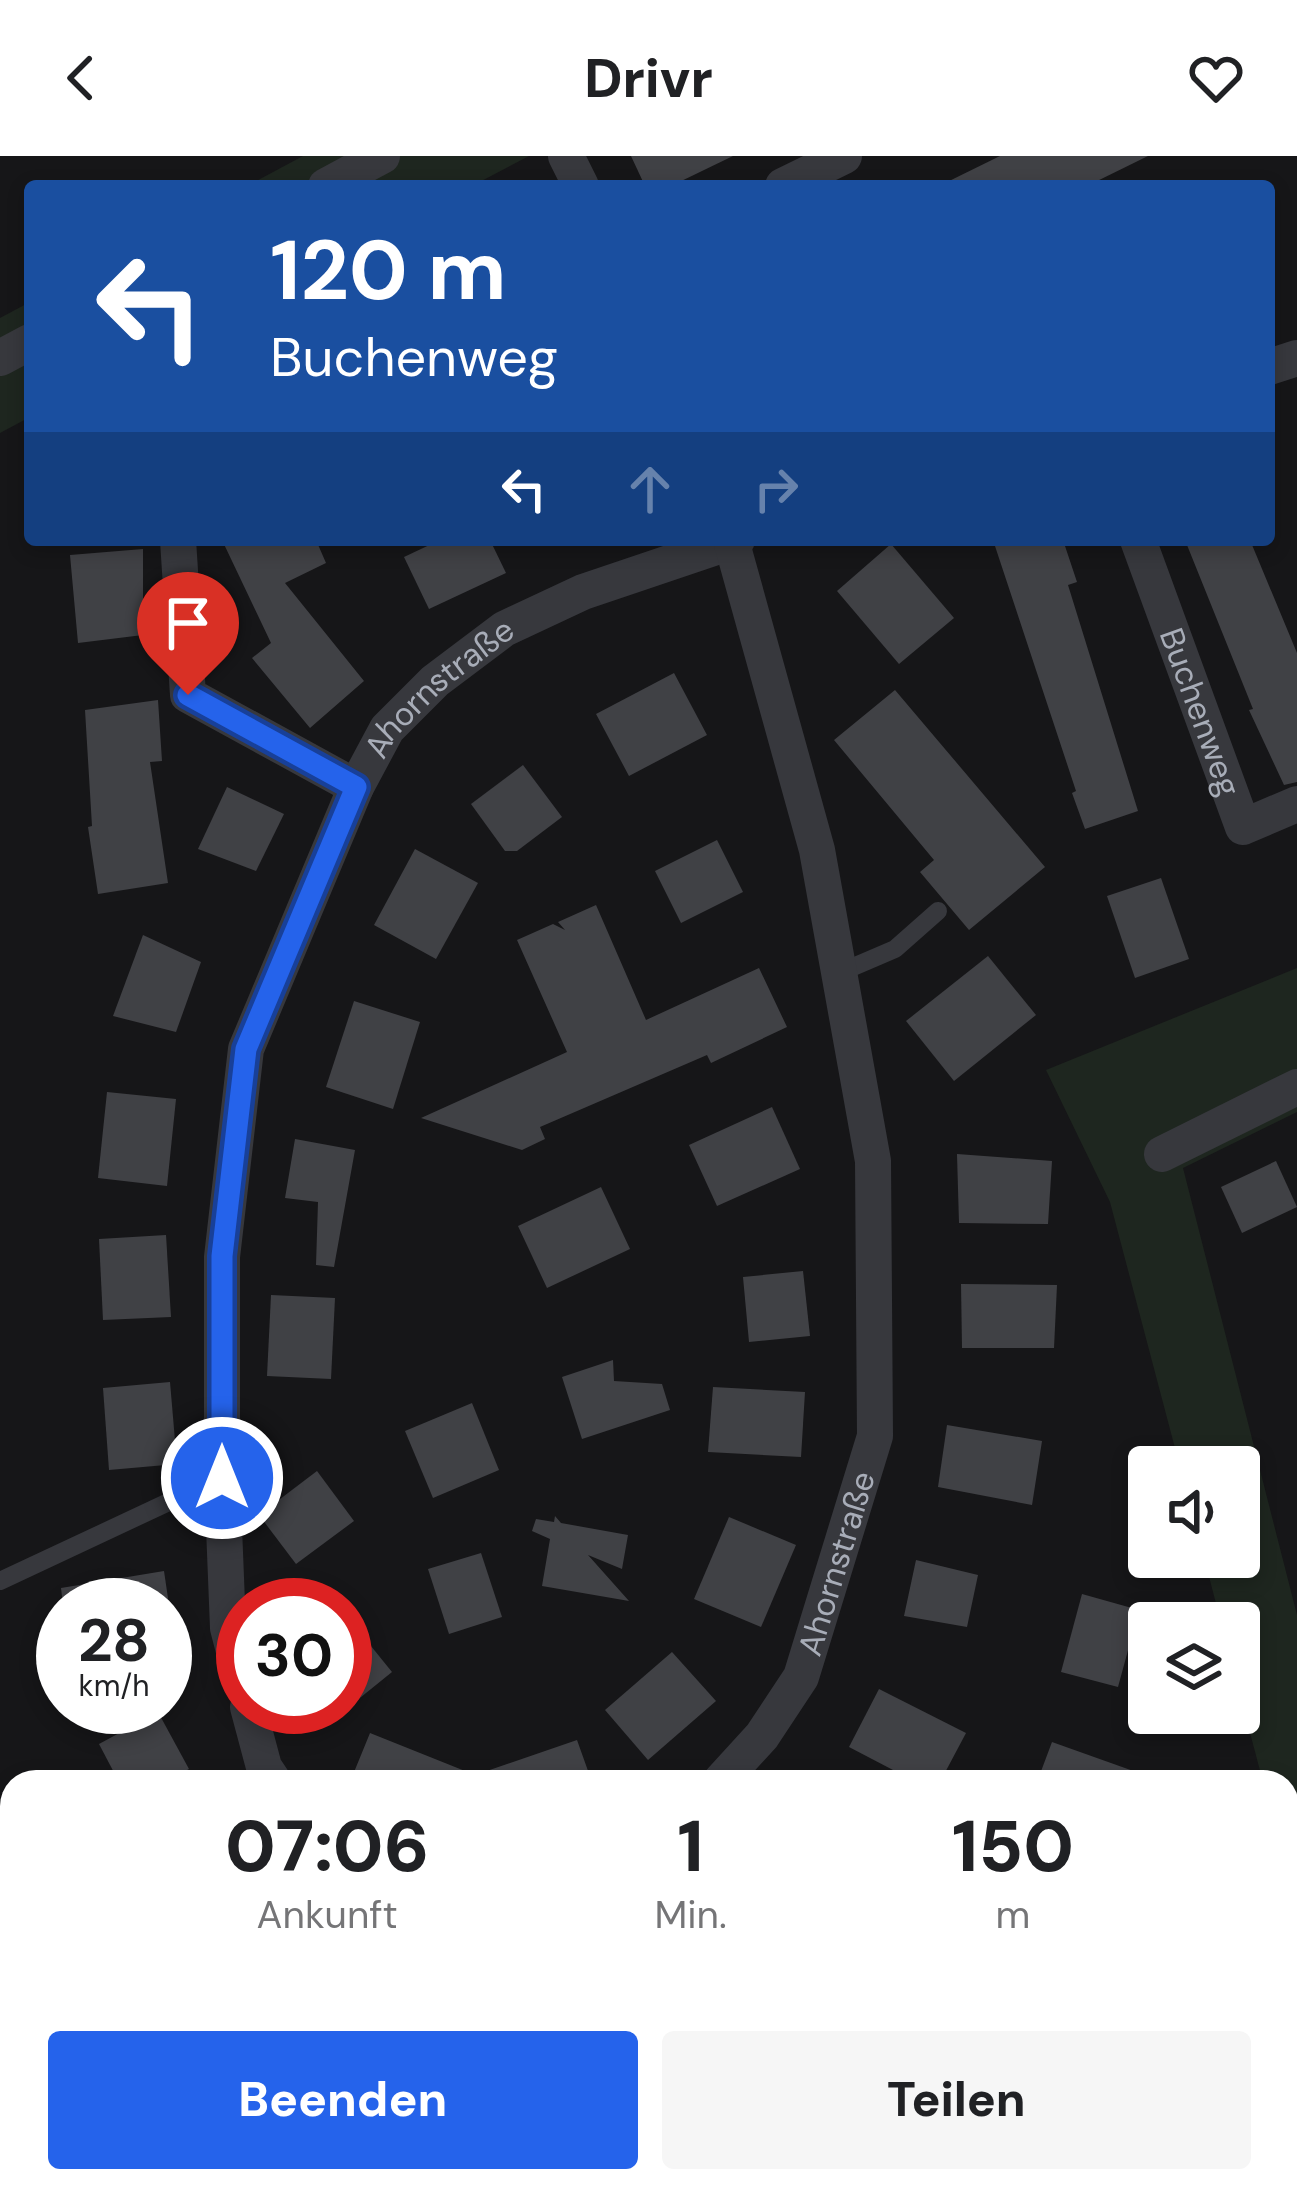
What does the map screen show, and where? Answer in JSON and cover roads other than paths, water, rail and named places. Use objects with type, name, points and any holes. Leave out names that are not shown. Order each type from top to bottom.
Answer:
[{"type":"street","points":[[337,180],[382,156]]},
{"type":"street","points":[[795,180],[844,156]]},
{"type":"street","points":[[178,546],[188,695],[356,787]]},
{"type":"street","name":"Ahornstraße","points":[[226,1578],[222,1256],[246,1049],[356,787],[387,729],[435,681],[504,628],[584,592],[719,546]]},
{"type":"street","name":"Ahornstraße","points":[[731,1770],[761,1736],[801,1677],[875,1436],[873,1161],[817,850],[735,546]]},
{"type":"street","name":"Buchenweg","points":[[1140,546],[1243,827],[1297,804]]},
{"type":"street","points":[[1162,1154],[1297,1088]]},
{"type":"street","points":[[251,1734],[256,1770]]},
{"type":"lane","points":[[839,973],[895,949],[938,910]]},
{"type":"lane","points":[[0,1581],[222,1478]]}]
